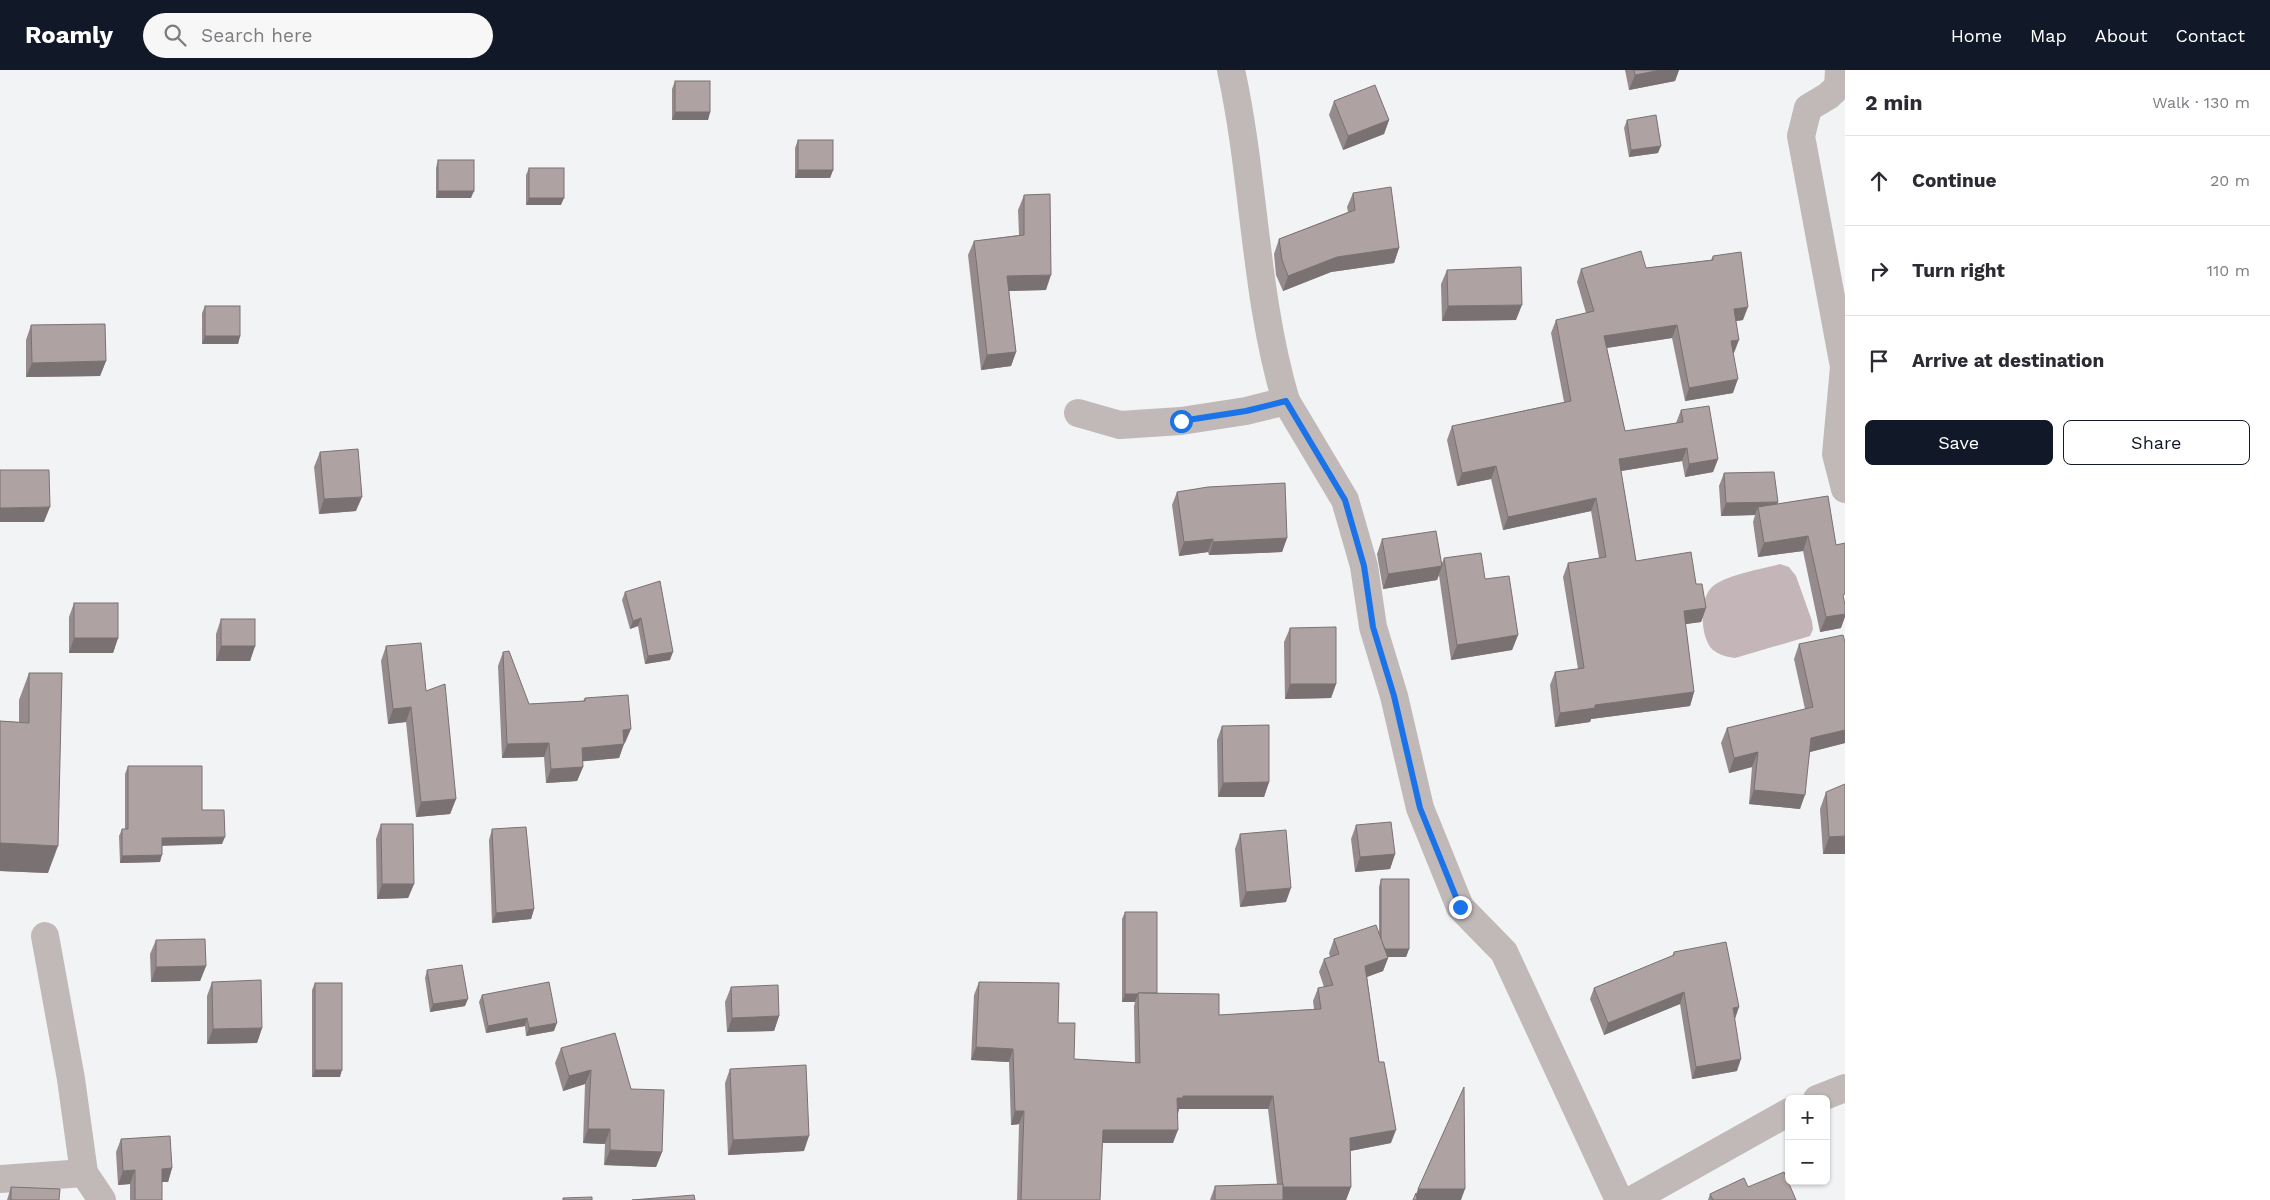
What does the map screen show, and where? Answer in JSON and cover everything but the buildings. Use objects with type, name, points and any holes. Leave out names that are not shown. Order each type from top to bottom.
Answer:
[{"type":"street","points":[[1231,70],[1238,104],[1257,260],[1275,362],[1286,401],[1345,500],[1364,566],[1373,627],[1394,696],[1420,808],[1460,907],[1504,952],[1619,1200]]},
{"type":"street","points":[[1839,70],[1838,87],[1828,96],[1808,108],[1801,136],[1844,367],[1836,454],[1845,489]]},
{"type":"street","points":[[1078,413],[1120,425],[1181,421],[1246,411],[1286,401]]},
{"type":"street","points":[[45,936],[71,1079],[84,1172],[102,1200]]},
{"type":"street","points":[[1827,1095],[1845,1088]]},
{"type":"street","points":[[1632,1200],[1785,1114]]},
{"type":"street","points":[[0,1179],[84,1172]]},
{"type":"shaded area","points":[[1780,564],[1789,567],[1796,576],[1812,621],[1813,629],[1810,636],[1735,658],[1723,656],[1713,650],[1703,629],[1704,601],[1711,588],[1724,579]]},
{"type":"route","points":[[1181,421],[1246,411],[1286,401],[1318,458],[1345,500],[1364,566],[1373,627],[1394,696],[1420,808],[1460,907]]}]
